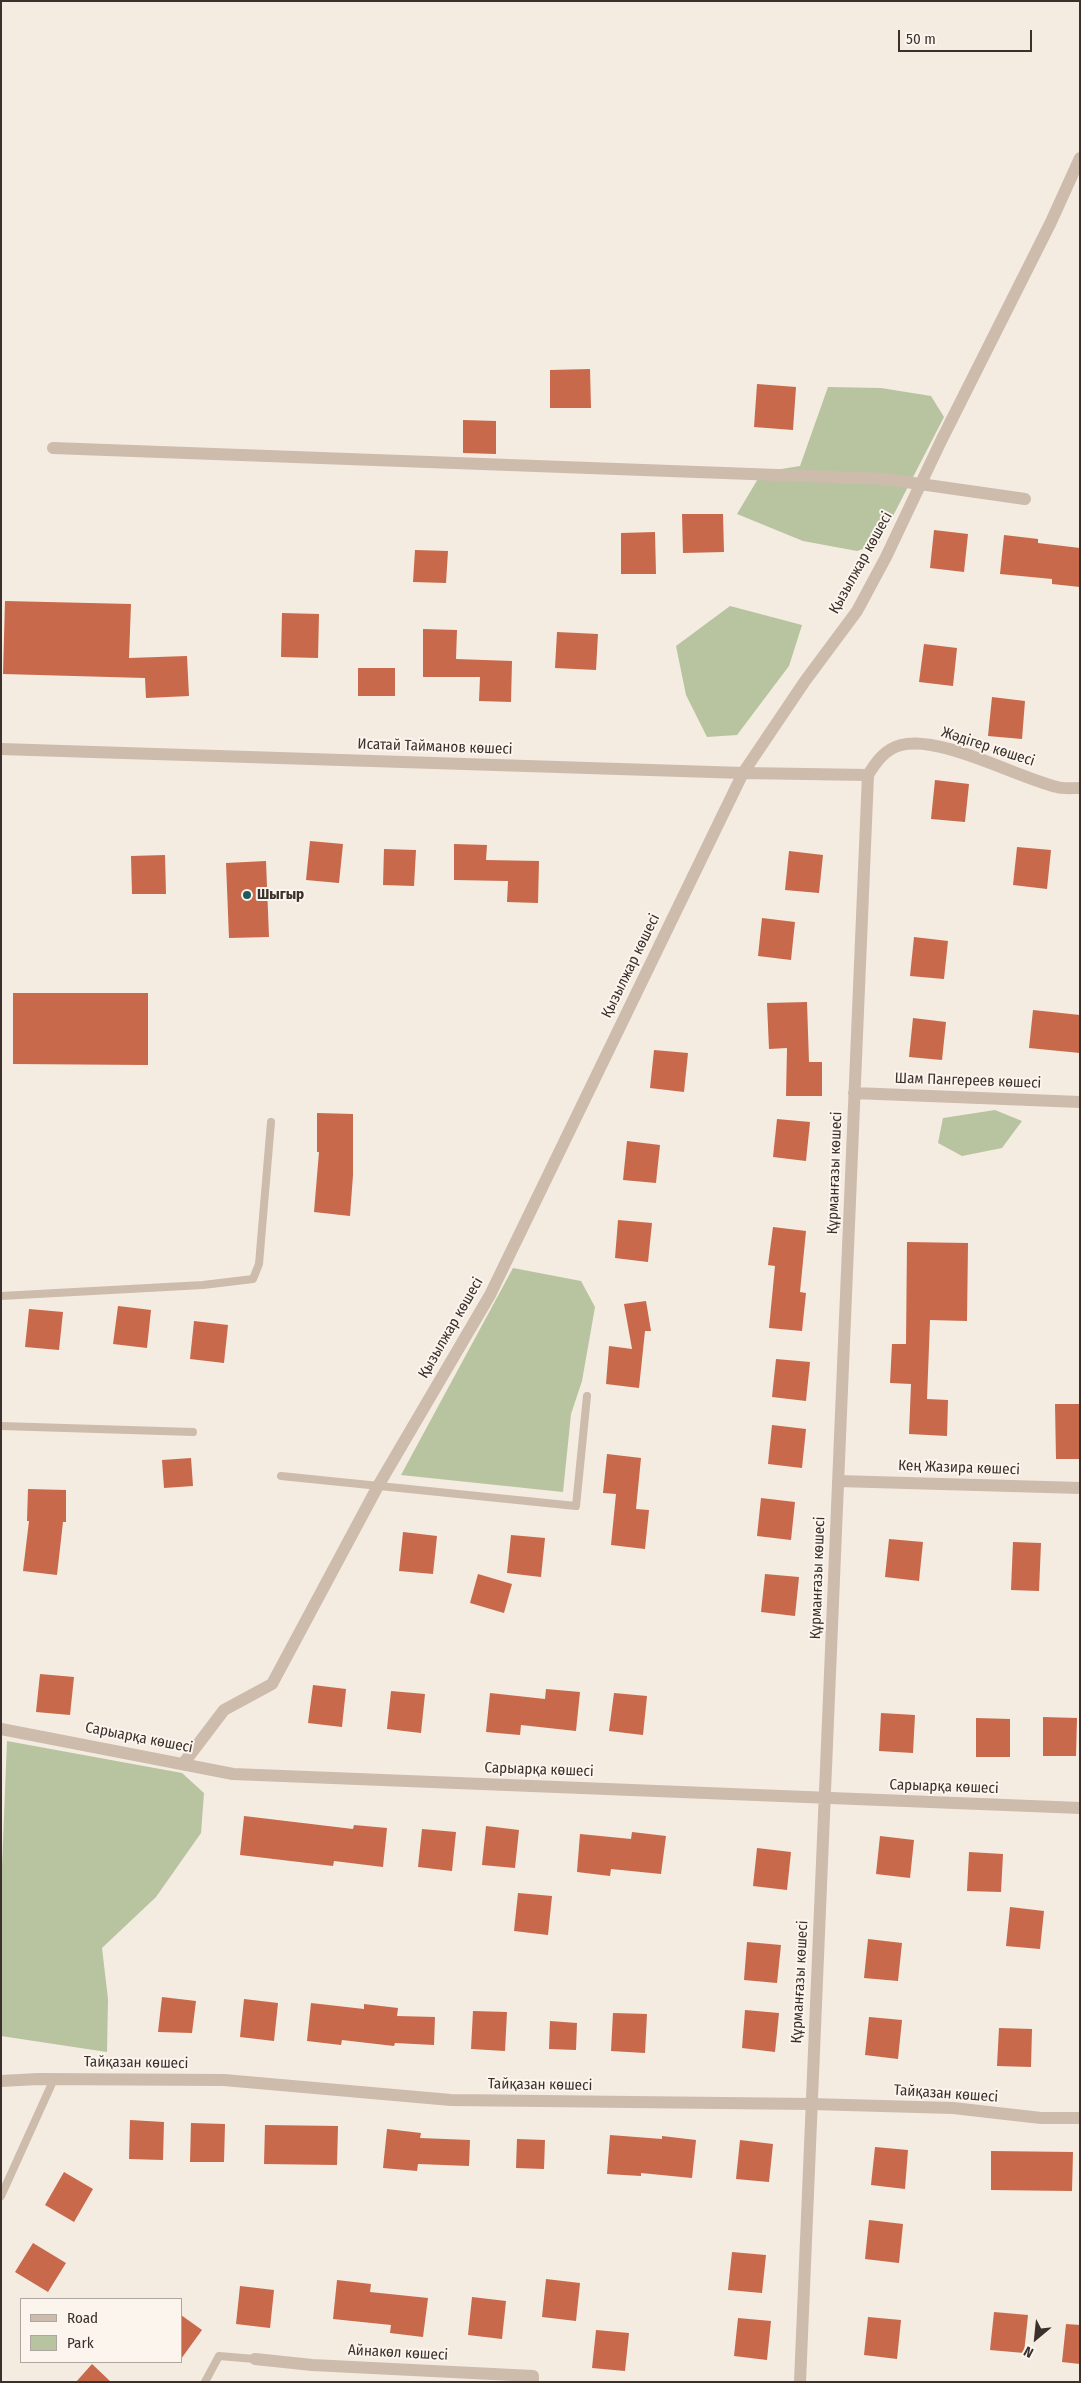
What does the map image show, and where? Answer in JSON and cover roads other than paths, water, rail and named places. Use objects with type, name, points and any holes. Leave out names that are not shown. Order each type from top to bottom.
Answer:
[{"type":"street","name":"Қызылжар көшесі","points":[[183,1764],[224,1710],[272,1684],[378,1486],[490,1295],[743,773],[805,681],[857,611],[886,558],[920,484],[1051,222],[1080,158]]},
{"type":"street","points":[[53,448],[885,479],[1025,499]]},
{"type":"street","name":"Жәдігер көшесі","points":[[868,775],[880,756],[901,745],[932,745],[972,756],[1058,787],[1080,788]]},
{"type":"street","name":"Исатай Тайманов көшесі","points":[[1,749],[743,773],[868,775]]},
{"type":"street","name":"Құрманғазы көшесі","points":[[800,2382],[868,775]]},
{"type":"street","name":"Шам Пангереев көшесі","points":[[854,1093],[1080,1102]]},
{"type":"street","name":"Кең Жазира көшесі","points":[[838,1481],[1080,1488]]},
{"type":"street","name":"Сарыарқа көшесі","points":[[1,1729],[233,1774],[1080,1808]]},
{"type":"street","name":"Тайқазан көшесі","points":[[1,2081],[54,2079],[224,2080],[451,2100],[811,2104],[954,2108],[1041,2118],[1080,2118]]},
{"type":"street","name":"Айнакөл көшесі","points":[[255,2359],[312,2365],[533,2376],[533,2382]]},
{"type":"lane","points":[[1,1296],[203,1285],[253,1279],[259,1264],[272,1122]]},
{"type":"lane","points":[[280,1476],[576,1506],[587,1396]]},
{"type":"lane","points":[[1,1426],[193,1432]]},
{"type":"lane","points":[[1,2196],[54,2079]]},
{"type":"lane","points":[[205,2382],[219,2356],[255,2359]]},
{"type":"place","name":"Шыгыр","points":[[247,895]]}]
